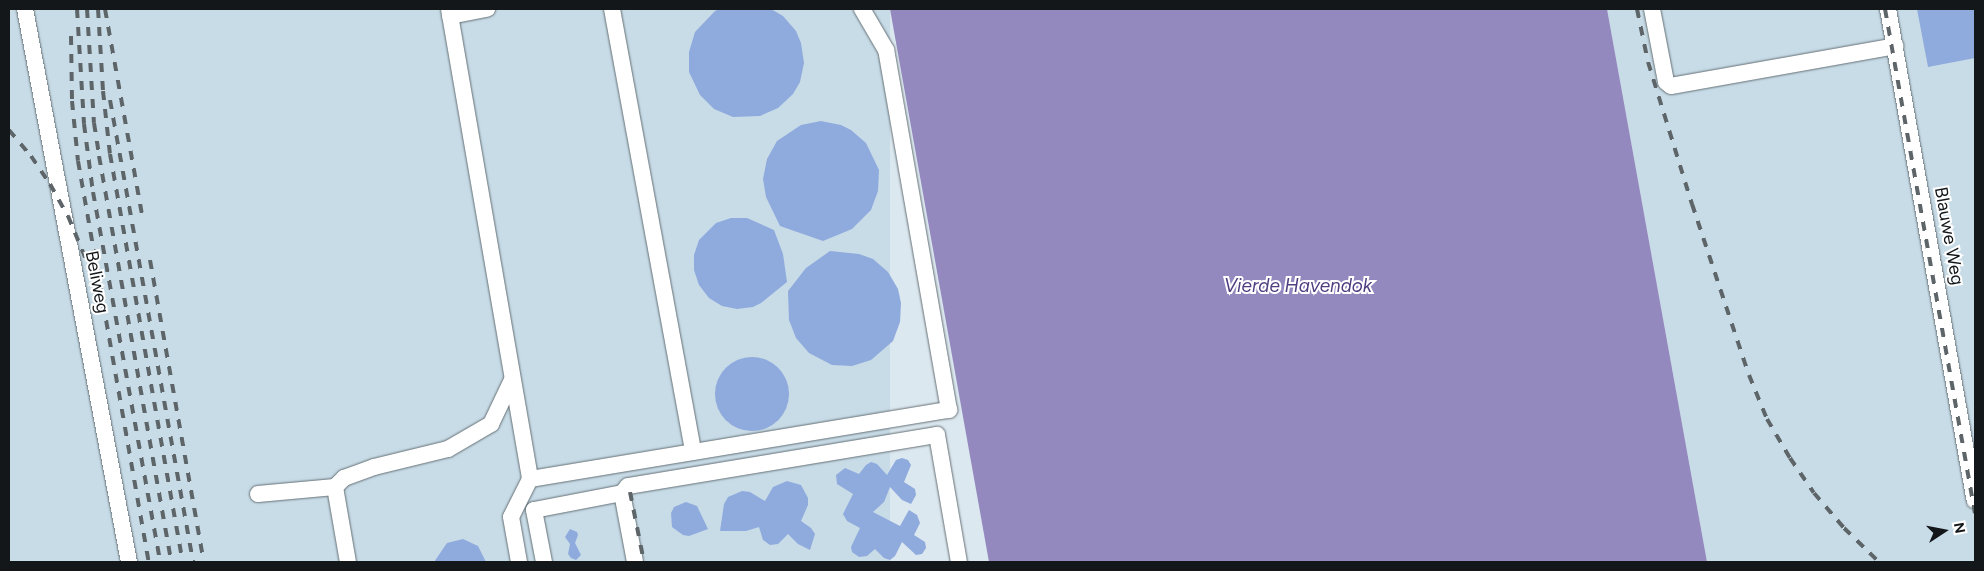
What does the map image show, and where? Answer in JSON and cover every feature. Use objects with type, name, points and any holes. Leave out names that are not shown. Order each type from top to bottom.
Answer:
[{"type":"street","name":"Beliweg","points":[[25,9],[129,562]]},
{"type":"street","points":[[487,9],[450,12],[530,479],[511,516],[519,562]]},
{"type":"street","points":[[612,9],[693,452]]},
{"type":"street","points":[[530,479],[949,410],[886,50],[862,9]]},
{"type":"street","points":[[1652,9],[1666,82],[1671,86],[1894,46]]},
{"type":"street","name":"Blauwe Weg","points":[[1888,9],[1975,500]]},
{"type":"street","points":[[258,494],[335,487],[344,478],[374,466],[448,449],[492,424],[512,380]]},
{"type":"street","points":[[544,562],[534,510],[622,494],[628,486],[937,436],[959,562]]},
{"type":"street","points":[[335,487],[348,562]]},
{"type":"street","points":[[622,494],[635,562]]},
{"type":"shaded area","points":[[9,9],[890,9],[890,562],[9,562]]},
{"type":"shaded area","points":[[1607,9],[1975,9],[1975,562],[1707,562]]},
{"type":"water","name":"Vierde Havendok","points":[[890,9],[1607,9],[1707,562],[989,562]]},
{"type":"building","points":[[720,9],[771,9],[783,16],[796,31],[801,43],[804,63],[800,82],[793,94],[778,108],[760,116],[733,117],[714,109],[700,95],[689,72],[689,52],[695,32],[715,11]]},
{"type":"building","points":[[1917,9],[1975,9],[1975,58],[1928,67]]},
{"type":"building","points":[[821,121],[841,125],[851,130],[866,143],[879,170],[878,191],[871,210],[852,229],[823,241],[780,226],[766,197],[763,179],[767,159],[777,141],[801,125]]},
{"type":"building","points":[[731,218],[747,218],[774,230],[783,254],[787,282],[761,303],[753,307],[737,309],[722,306],[709,298],[699,285],[694,270],[694,255],[699,240],[716,223]]},
{"type":"building","points":[[830,251],[859,254],[873,259],[888,272],[898,289],[901,303],[900,322],[893,341],[871,360],[852,366],[832,365],[809,353],[796,338],[789,320],[788,291],[806,268]]},
{"type":"building","points":[[745,357],[759,357],[773,363],[783,373],[789,387],[789,401],[783,415],[773,425],[759,431],[745,431],[731,425],[721,415],[715,401],[715,387],[721,373],[731,363]]},
{"type":"building","points":[[902,458],[908,460],[911,465],[904,482],[915,489],[916,495],[911,504],[902,500],[890,487],[884,502],[873,512],[900,526],[909,510],[917,515],[920,523],[914,535],[925,542],[926,548],[922,554],[916,555],[902,542],[895,556],[890,560],[884,558],[875,549],[867,556],[859,557],[852,552],[851,547],[860,528],[847,521],[843,514],[853,494],[837,484],[836,475],[845,468],[859,474],[871,462],[877,464],[887,475],[896,460]]},
{"type":"building","points":[[787,481],[801,485],[808,498],[808,505],[801,521],[811,528],[815,534],[810,550],[798,544],[788,534],[778,544],[770,545],[763,540],[759,527],[746,531],[720,531],[724,504],[728,497],[742,491],[750,492],[765,501],[773,487]]},
{"type":"building","points":[[686,502],[697,506],[708,529],[689,536],[683,535],[672,527],[671,513],[674,507]]},
{"type":"building","points":[[570,529],[577,532],[578,535],[575,543],[581,555],[576,560],[568,554],[570,544],[565,537]]},
{"type":"building","points":[[463,539],[478,546],[486,562],[434,562],[447,543]]},
{"type":"railway","points":[[77,9],[84,124],[93,192],[160,562]]},
{"type":"railway","points":[[87,9],[94,123],[99,156],[171,562]]},
{"type":"railway","points":[[98,9],[103,91],[110,154],[183,562]]},
{"type":"railway","points":[[105,9],[142,215]]},
{"type":"railway","points":[[1637,9],[1648,62],[1692,204],[1749,375],[1767,419],[1814,493],[1844,528],[1879,562]]},
{"type":"railway","points":[[1885,9],[1975,513]]},
{"type":"railway","points":[[71,36],[72,101],[78,161],[149,562]]},
{"type":"railway","points":[[110,100],[193,562]]},
{"type":"railway","points":[[9,130],[31,156],[50,184],[68,216],[92,274]]},
{"type":"railway","points":[[150,260],[204,562]]},
{"type":"railway","points":[[630,492],[644,562]]}]
